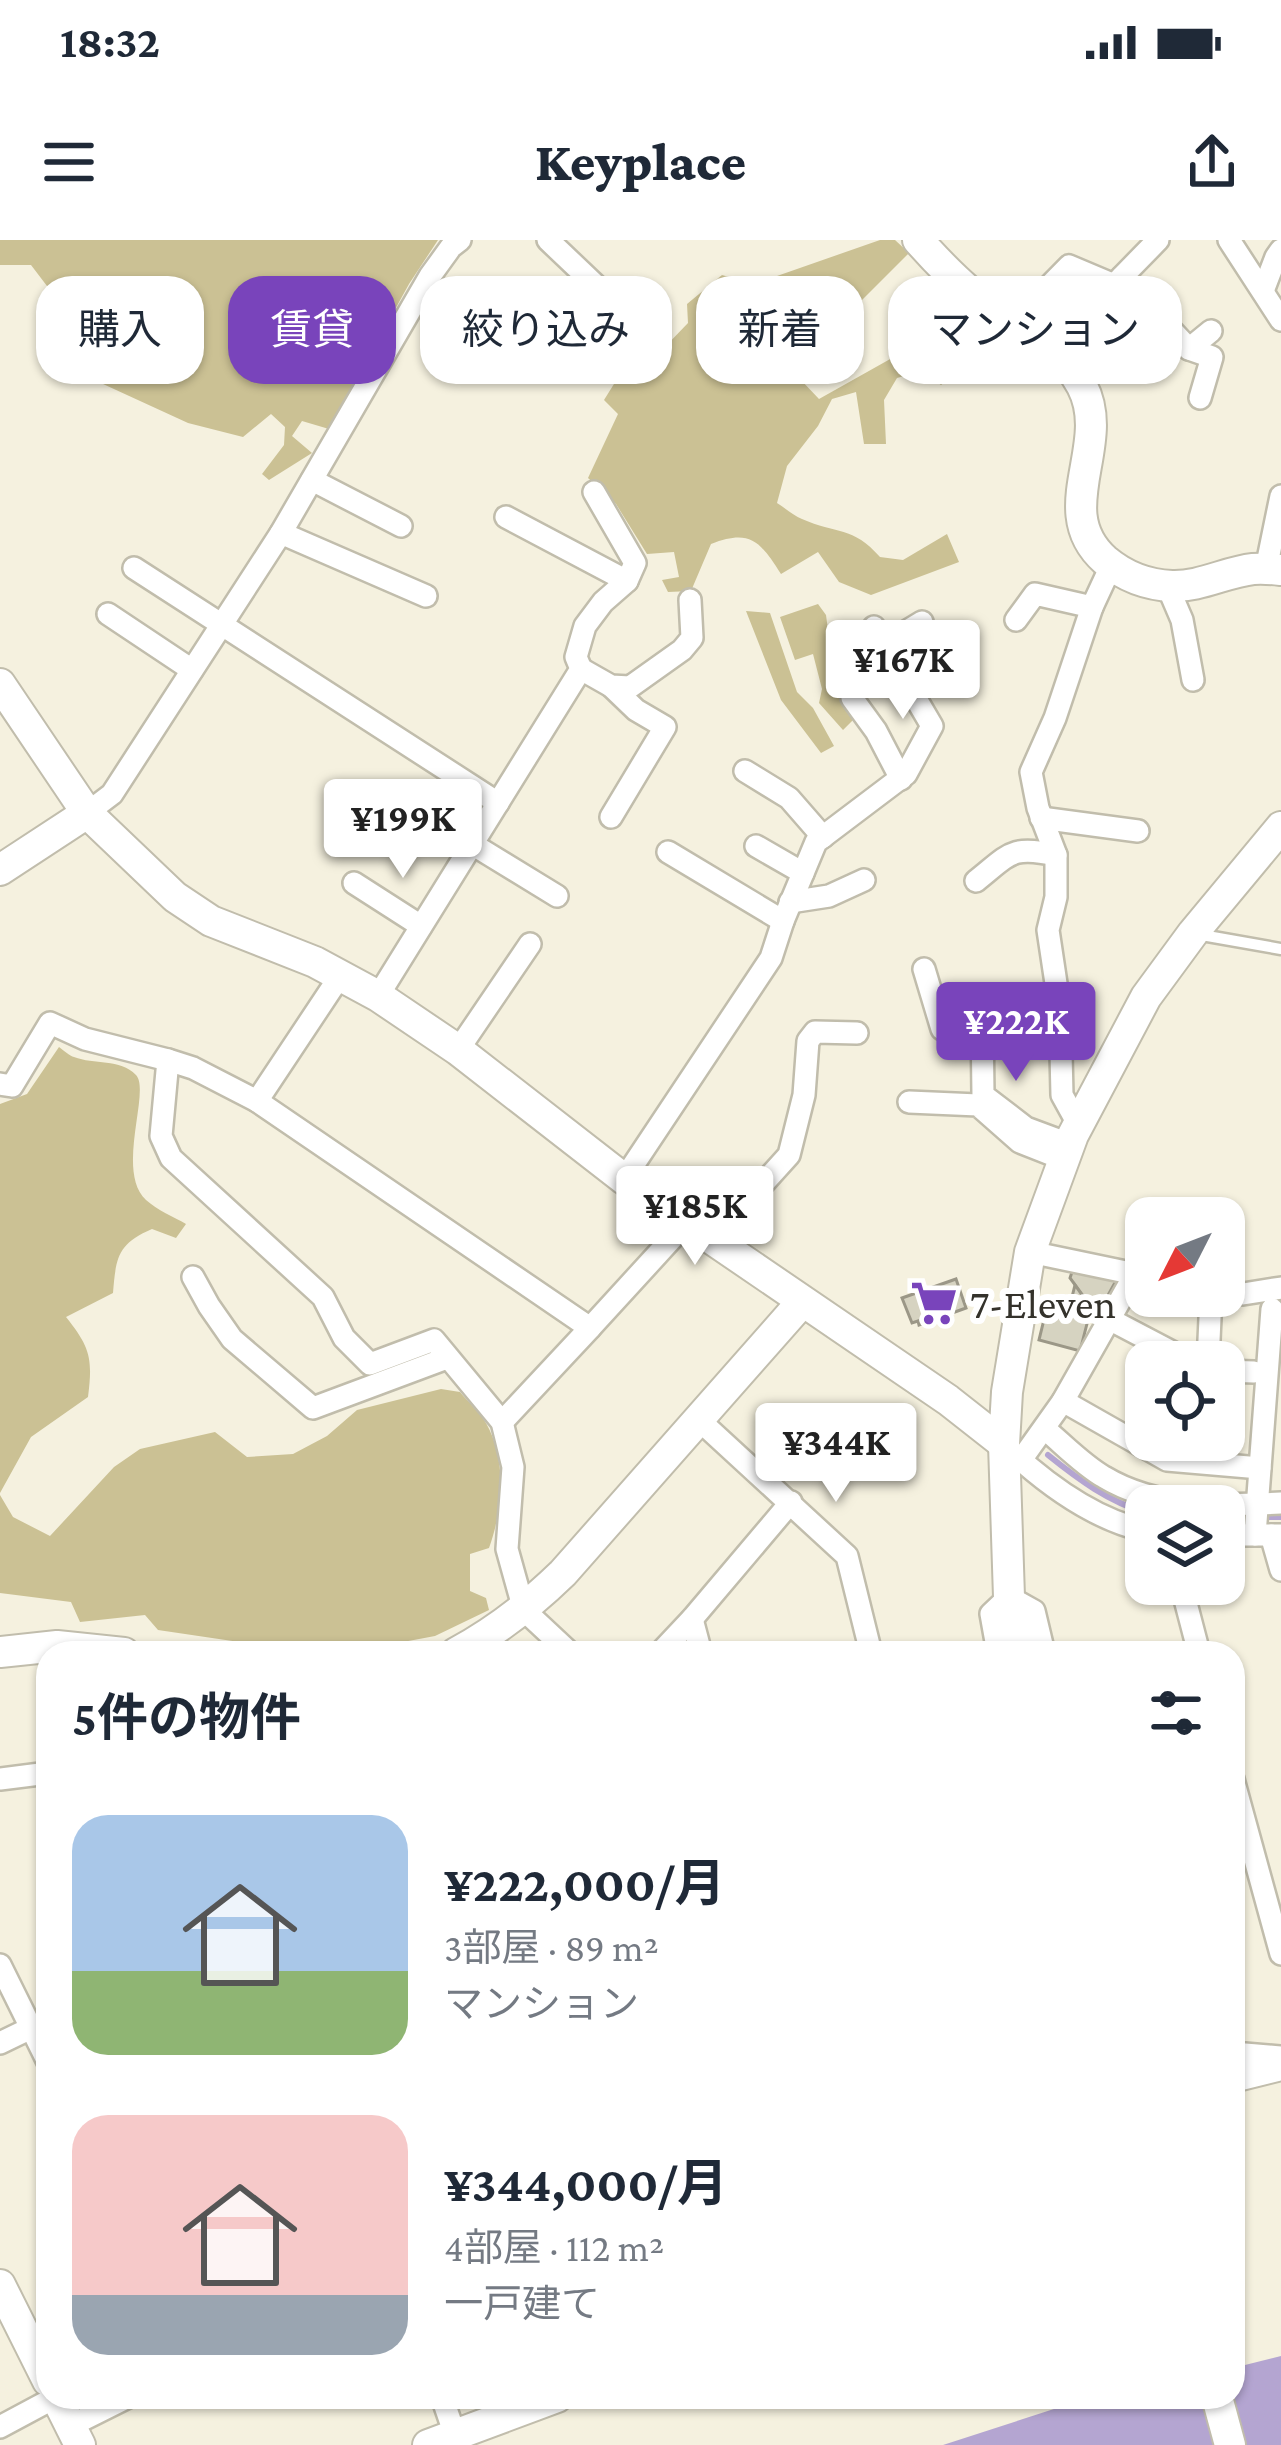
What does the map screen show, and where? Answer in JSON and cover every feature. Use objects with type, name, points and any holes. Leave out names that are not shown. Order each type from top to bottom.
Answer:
[{"type":"street","points":[[0,870],[112,794],[281,533],[430,276],[460,240]]},
{"type":"street","points":[[548,240],[586,276]]},
{"type":"street","points":[[917,240],[954,276]]},
{"type":"street","points":[[1123,276],[1158,240]]},
{"type":"street","points":[[1228,240],[1281,320]]},
{"type":"street","points":[[1262,292],[1281,250]]},
{"type":"street","points":[[1059,276],[1069,266],[1093,276]]},
{"type":"street","points":[[1189,349],[1211,331]]},
{"type":"street","points":[[1182,341],[1212,357],[1200,398]]},
{"type":"street","points":[[1080,384],[1091,409],[1092,427],[1079,515],[1095,551],[1126,575],[1175,586],[1274,569],[1281,496]]},
{"type":"street","points":[[312,480],[401,526]]},
{"type":"street","points":[[594,492],[635,563],[627,581],[584,626],[576,657],[581,669],[665,727],[611,817]]},
{"type":"street","points":[[506,517],[627,581]]},
{"type":"street","points":[[281,533],[426,596]]},
{"type":"street","points":[[1070,1142],[1062,1095],[1060,1010],[1048,930],[1056,897],[1056,855],[1031,772],[1055,718],[1092,607],[1112,566]]},
{"type":"street","points":[[134,568],[498,803]]},
{"type":"street","points":[[1167,585],[1182,620],[1193,680]]},
{"type":"street","points":[[1016,620],[1035,594],[1092,607]]},
{"type":"street","points":[[611,686],[630,687],[682,650],[692,638],[690,600]]},
{"type":"street","points":[[108,614],[193,670]]},
{"type":"street","points":[[624,1179],[771,958],[816,842],[907,774],[938,736],[879,636],[922,622]]},
{"type":"street","points":[[378,996],[581,669]]},
{"type":"street","points":[[852,698],[901,779]]},
{"type":"street","points":[[5,701],[87,812],[175,897],[211,921],[315,962],[378,996],[458,1050],[624,1179],[948,1400],[1043,1480],[1125,1526]]},
{"type":"street","points":[[745,771],[789,798],[823,837]]},
{"type":"street","points":[[1042,818],[1138,831]]},
{"type":"street","points":[[1019,1641],[1009,1597],[1012,1452],[1007,1392],[1030,1252],[1070,1142],[1146,997],[1281,827]]},
{"type":"street","points":[[472,844],[557,896]]},
{"type":"street","points":[[756,846],[803,873]]},
{"type":"street","points":[[976,881],[1012,852],[1028,849],[1056,855]]},
{"type":"street","points":[[668,852],[786,911],[864,880]]},
{"type":"street","points":[[354,884],[422,926]]},
{"type":"street","points":[[458,1050],[530,944]]},
{"type":"street","points":[[924,969],[936,1029],[982,1022],[983,1095],[1026,1128],[1070,1142]]},
{"type":"street","points":[[257,1101],[340,976]]},
{"type":"street","points":[[0,1084],[12,1086],[50,1023],[85,1039],[193,1068],[257,1101],[590,1328]]},
{"type":"street","points":[[502,1422],[590,1328],[789,1156],[804,1095],[808,1041],[815,1032],[857,1033]]},
{"type":"street","points":[[168,1060],[161,1136],[171,1157],[323,1297],[344,1338],[370,1364],[434,1340],[502,1422],[513,1467],[507,1549],[524,1610],[557,1641]]},
{"type":"street","points":[[909,1102],[978,1105],[1020,1142],[1070,1142]]},
{"type":"street","points":[[1030,1252],[1125,1272]]},
{"type":"street","points":[[194,1277],[232,1339],[313,1408],[448,1358]]},
{"type":"street","points":[[1245,1294],[1277,1299],[1273,1398],[1257,1504],[1281,1570]]},
{"type":"street","points":[[1012,1452],[1045,1429],[1125,1297]]},
{"type":"street","points":[[478,1641],[524,1610],[563,1573],[802,1302]]},
{"type":"street","points":[[1109,1319],[1151,1341]]},
{"type":"street","points":[[1245,1372],[1254,1372]]},
{"type":"street","points":[[1063,1401],[1125,1436]]},
{"type":"street","points":[[698,1419],[848,1556],[868,1641]]},
{"type":"street","points":[[1045,1429],[1100,1475],[1136,1494],[1167,1502],[1281,1503]]},
{"type":"street","points":[[1236,1461],[1260,1468]]},
{"type":"street","points":[[671,1641],[791,1502]]},
{"type":"street","points":[[996,1641],[991,1614],[1009,1597]]},
{"type":"street","points":[[1009,1597],[1034,1611],[1041,1641]]},
{"type":"street","points":[[1186,1605],[1196,1641]]},
{"type":"street","points":[[692,1619],[698,1641]]},
{"type":"street","points":[[6,1645],[36,1646]]},
{"type":"street","points":[[0,1779],[36,1774]]},
{"type":"street","points":[[1245,1811],[1271,1881],[1281,1954]]},
{"type":"street","points":[[0,1965],[36,2038]]},
{"type":"street","points":[[0,2043],[31,2028]]},
{"type":"street","points":[[1245,2055],[1281,2061]]},
{"type":"street","points":[[1245,2073],[1281,2061]]},
{"type":"street","points":[[0,2285],[36,2357]]},
{"type":"street","points":[[0,2427],[36,2408]]},
{"type":"street","points":[[75,2435],[111,2409]]},
{"type":"street","points":[[442,2409],[441,2440],[525,2409]]},
{"type":"street","points":[[1220,2409],[1230,2445]]},
{"type":"lane","points":[[1193,933],[1281,950]]},
{"type":"shaded area","points":[[0,240],[438,240],[396,308],[396,276],[228,276],[228,384],[354,384],[329,429],[302,421],[292,436],[312,453],[269,480],[262,474],[284,445],[285,427],[271,414],[243,437],[188,423],[103,384],[204,384],[204,276],[39,276],[31,265],[0,265]]},
{"type":"shaded area","points":[[880,240],[895,240],[909,253],[864,298],[864,276],[777,276]]},
{"type":"shaded area","points":[[696,297],[696,384],[805,384],[819,399],[846,384],[864,384],[864,374],[888,360],[888,384],[893,384],[884,400],[886,444],[864,444],[856,392],[832,399],[787,466],[777,503],[802,519],[852,535],[880,557],[903,560],[947,534],[959,562],[871,595],[839,582],[818,552],[781,574],[760,546],[735,538],[711,544],[691,591],[668,592],[662,580],[679,577],[674,552],[647,554],[616,504],[588,478],[618,414],[604,400],[614,384],[672,384],[672,340],[688,323],[687,304]]},
{"type":"shaded area","points":[[818,604],[826,615],[836,690],[856,717],[843,730],[819,703],[822,689],[813,654],[795,660],[780,617]]},
{"type":"shaded area","points":[[746,611],[770,613],[797,692],[813,708],[834,746],[821,753],[781,700]]},
{"type":"shaded area","points":[[59,1047],[74,1057],[122,1066],[136,1075],[140,1097],[133,1170],[137,1187],[150,1204],[186,1224],[176,1238],[152,1229],[132,1240],[117,1261],[113,1293],[66,1317],[88,1354],[88,1397],[31,1437],[0,1493],[0,1104],[27,1094]]},
{"type":"shaded area","points":[[441,1389],[460,1392],[483,1419],[493,1437],[501,1485],[489,1548],[470,1554],[470,1591],[486,1598],[489,1610],[435,1636],[408,1641],[232,1641],[158,1630],[145,1615],[80,1622],[71,1602],[0,1593],[0,1495],[13,1517],[50,1536],[114,1467],[140,1449],[215,1432],[247,1457],[293,1454],[327,1436],[357,1410]]},
{"type":"shaded area","points":[[1281,2356],[1281,2445],[943,2445],[1054,2409],[1245,2409],[1245,2365]]},
{"type":"building","points":[[1073,1269],[1117,1279],[1097,1315],[1070,1278]]},
{"type":"building","name":"7-Eleven","points":[[956,1279],[966,1308],[919,1325],[912,1323],[902,1298]]},
{"type":"building","points":[[1075,1285],[1091,1308],[1080,1351],[1039,1340],[1049,1299],[1070,1305]]},
{"type":"waterway","points":[[1048,1455],[1094,1489],[1125,1504]]},
{"type":"waterway","points":[[1245,1517],[1250,1517]]},
{"type":"waterway","points":[[1264,1517],[1281,1517]]},
{"type":"place","name":"7-Eleven","points":[[934,1303]]}]
